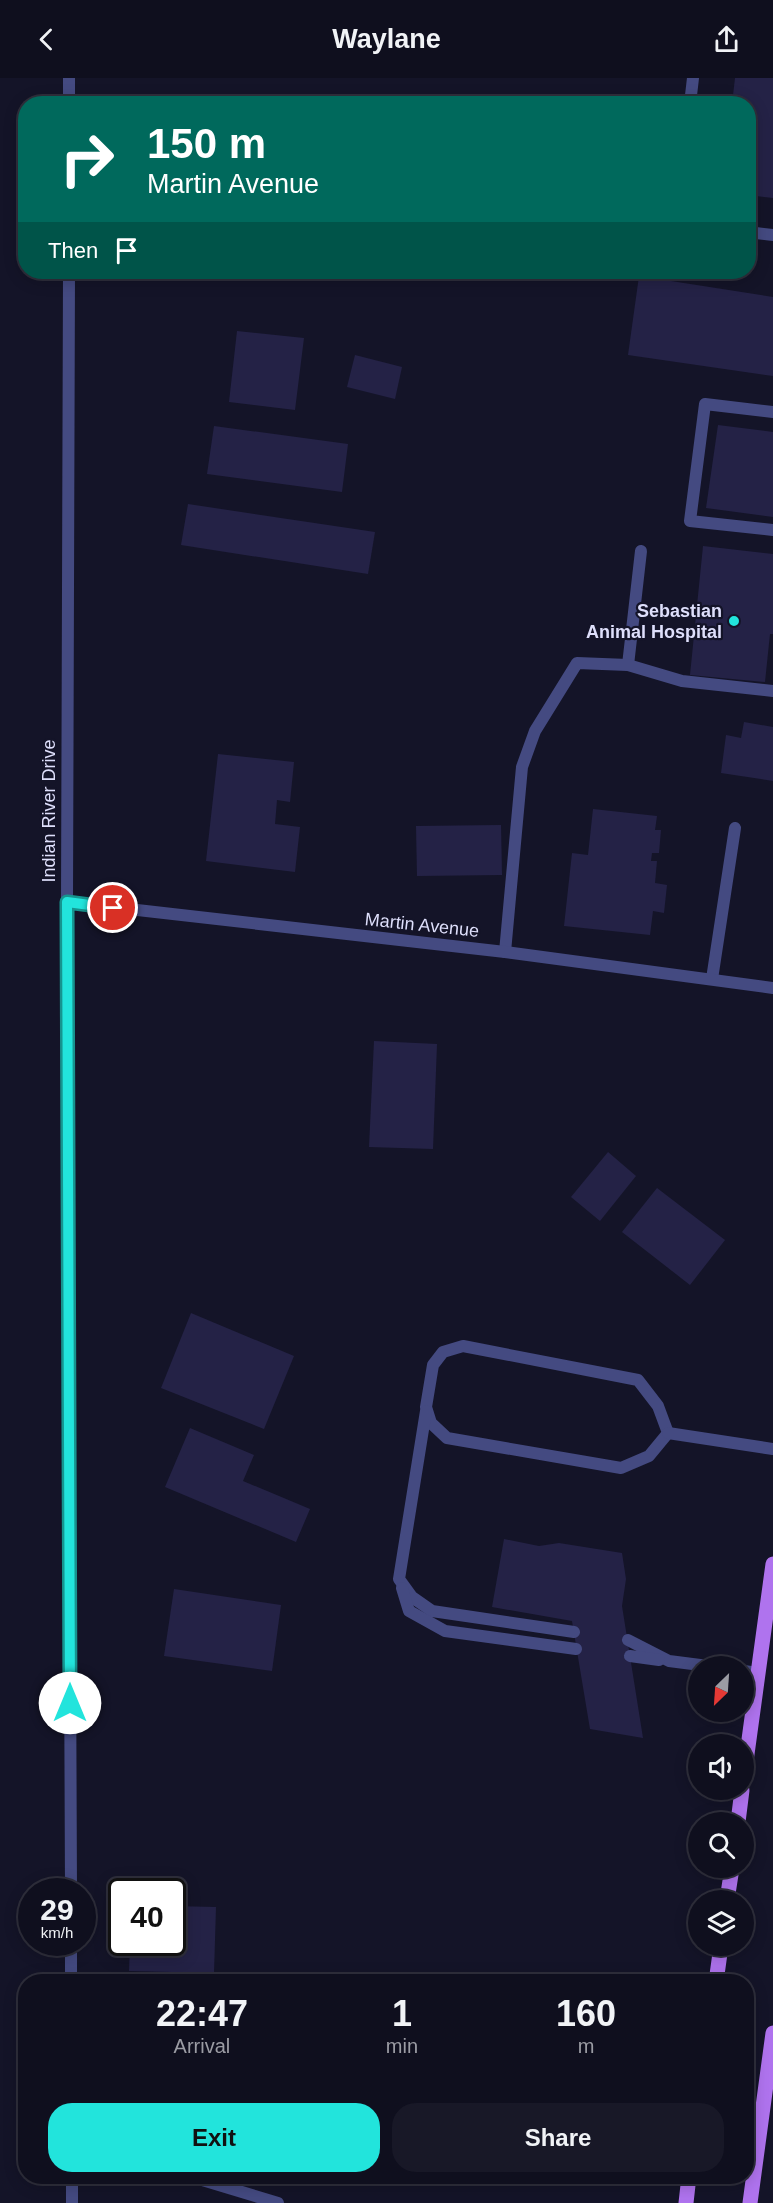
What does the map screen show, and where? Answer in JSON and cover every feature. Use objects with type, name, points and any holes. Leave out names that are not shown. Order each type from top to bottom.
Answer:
[{"type":"main road","points":[[754,1657],[773,1564]]},
{"type":"main road","points":[[717,1974],[720,1956]]},
{"type":"main road","points":[[754,2173],[773,2033]]},
{"type":"main road","points":[[686,2203],[688,2184]]},
{"type":"main road","points":[[750,2203],[753,2184]]},
{"type":"street","points":[[69,78],[69,96]]},
{"type":"street","points":[[691,96],[693,78]]},
{"type":"street","points":[[756,233],[773,235]]},
{"type":"street","name":"Indian River Drive","points":[[69,279],[67,902],[71,1878]]},
{"type":"street","points":[[773,412],[705,404],[690,520],[773,530]]},
{"type":"street","points":[[628,665],[641,551]]},
{"type":"street","points":[[505,952],[522,767],[535,731],[577,663],[628,665],[682,681],[773,691]]},
{"type":"street","points":[[712,980],[735,828]]},
{"type":"street","name":"Martin Avenue","points":[[67,902],[505,952],[773,988]]},
{"type":"street","points":[[576,1649],[445,1631],[409,1611],[399,1579],[433,1365],[443,1352],[463,1346],[638,1380],[658,1406],[668,1433]]},
{"type":"street","points":[[426,1407],[431,1423],[447,1438],[621,1468],[649,1456],[668,1433]]},
{"type":"street","points":[[668,1433],[773,1449]]},
{"type":"street","points":[[399,1579],[412,1597],[432,1611],[574,1632]]},
{"type":"street","points":[[628,1640],[669,1661]]},
{"type":"street","points":[[630,1656],[688,1663]]},
{"type":"street","points":[[71,1956],[71,1974]]},
{"type":"street","points":[[72,2184],[72,2203]]},
{"type":"street","points":[[215,2184],[278,2203]]},
{"type":"building","points":[[735,78],[773,78],[773,198],[756,196],[756,96],[733,96]]},
{"type":"building","points":[[639,279],[658,279],[773,297],[773,376],[628,355]]},
{"type":"building","points":[[237,331],[304,338],[295,410],[229,402]]},
{"type":"building","points":[[355,355],[402,367],[395,399],[347,387]]},
{"type":"building","points":[[718,425],[773,432],[773,517],[706,508]]},
{"type":"building","points":[[214,426],[348,444],[342,492],[207,474]]},
{"type":"building","points":[[188,504],[375,532],[368,574],[181,545]]},
{"type":"building","name":"Sebastian Animal Hospital","points":[[703,546],[773,554],[773,634],[770,634],[765,682],[690,675]]},
{"type":"building","points":[[744,722],[773,727],[773,781],[721,773],[726,735],[741,738]]},
{"type":"building","points":[[218,754],[294,762],[290,802],[277,800],[275,824],[300,827],[295,872],[206,861]]},
{"type":"building","points":[[593,809],[657,816],[655,830],[661,830],[659,853],[652,853],[651,861],[657,861],[655,883],[667,885],[664,913],[653,911],[650,935],[564,926],[572,853],[588,855]]},
{"type":"building","points":[[501,825],[502,875],[417,876],[416,826]]},
{"type":"building","points":[[374,1041],[437,1044],[433,1149],[369,1147]]},
{"type":"building","points":[[608,1152],[636,1176],[600,1221],[571,1197]]},
{"type":"building","points":[[657,1188],[725,1240],[690,1285],[622,1232]]},
{"type":"building","points":[[191,1313],[294,1356],[264,1429],[161,1388]]},
{"type":"building","points":[[190,1428],[254,1455],[243,1481],[310,1509],[296,1542],[165,1487]]},
{"type":"building","points":[[504,1539],[539,1546],[559,1543],[622,1553],[626,1579],[622,1606],[643,1738],[590,1729],[572,1621],[492,1607]]},
{"type":"building","points":[[174,1589],[281,1605],[272,1671],[164,1656]]},
{"type":"building","points":[[186,1906],[216,1907],[214,1973],[129,1971],[130,1956],[186,1956]]},
{"type":"place","name":"Sebastian Animal Hospital","points":[[734,621]]},
{"type":"route","points":[[70,1703],[67,902],[113,908]]}]
